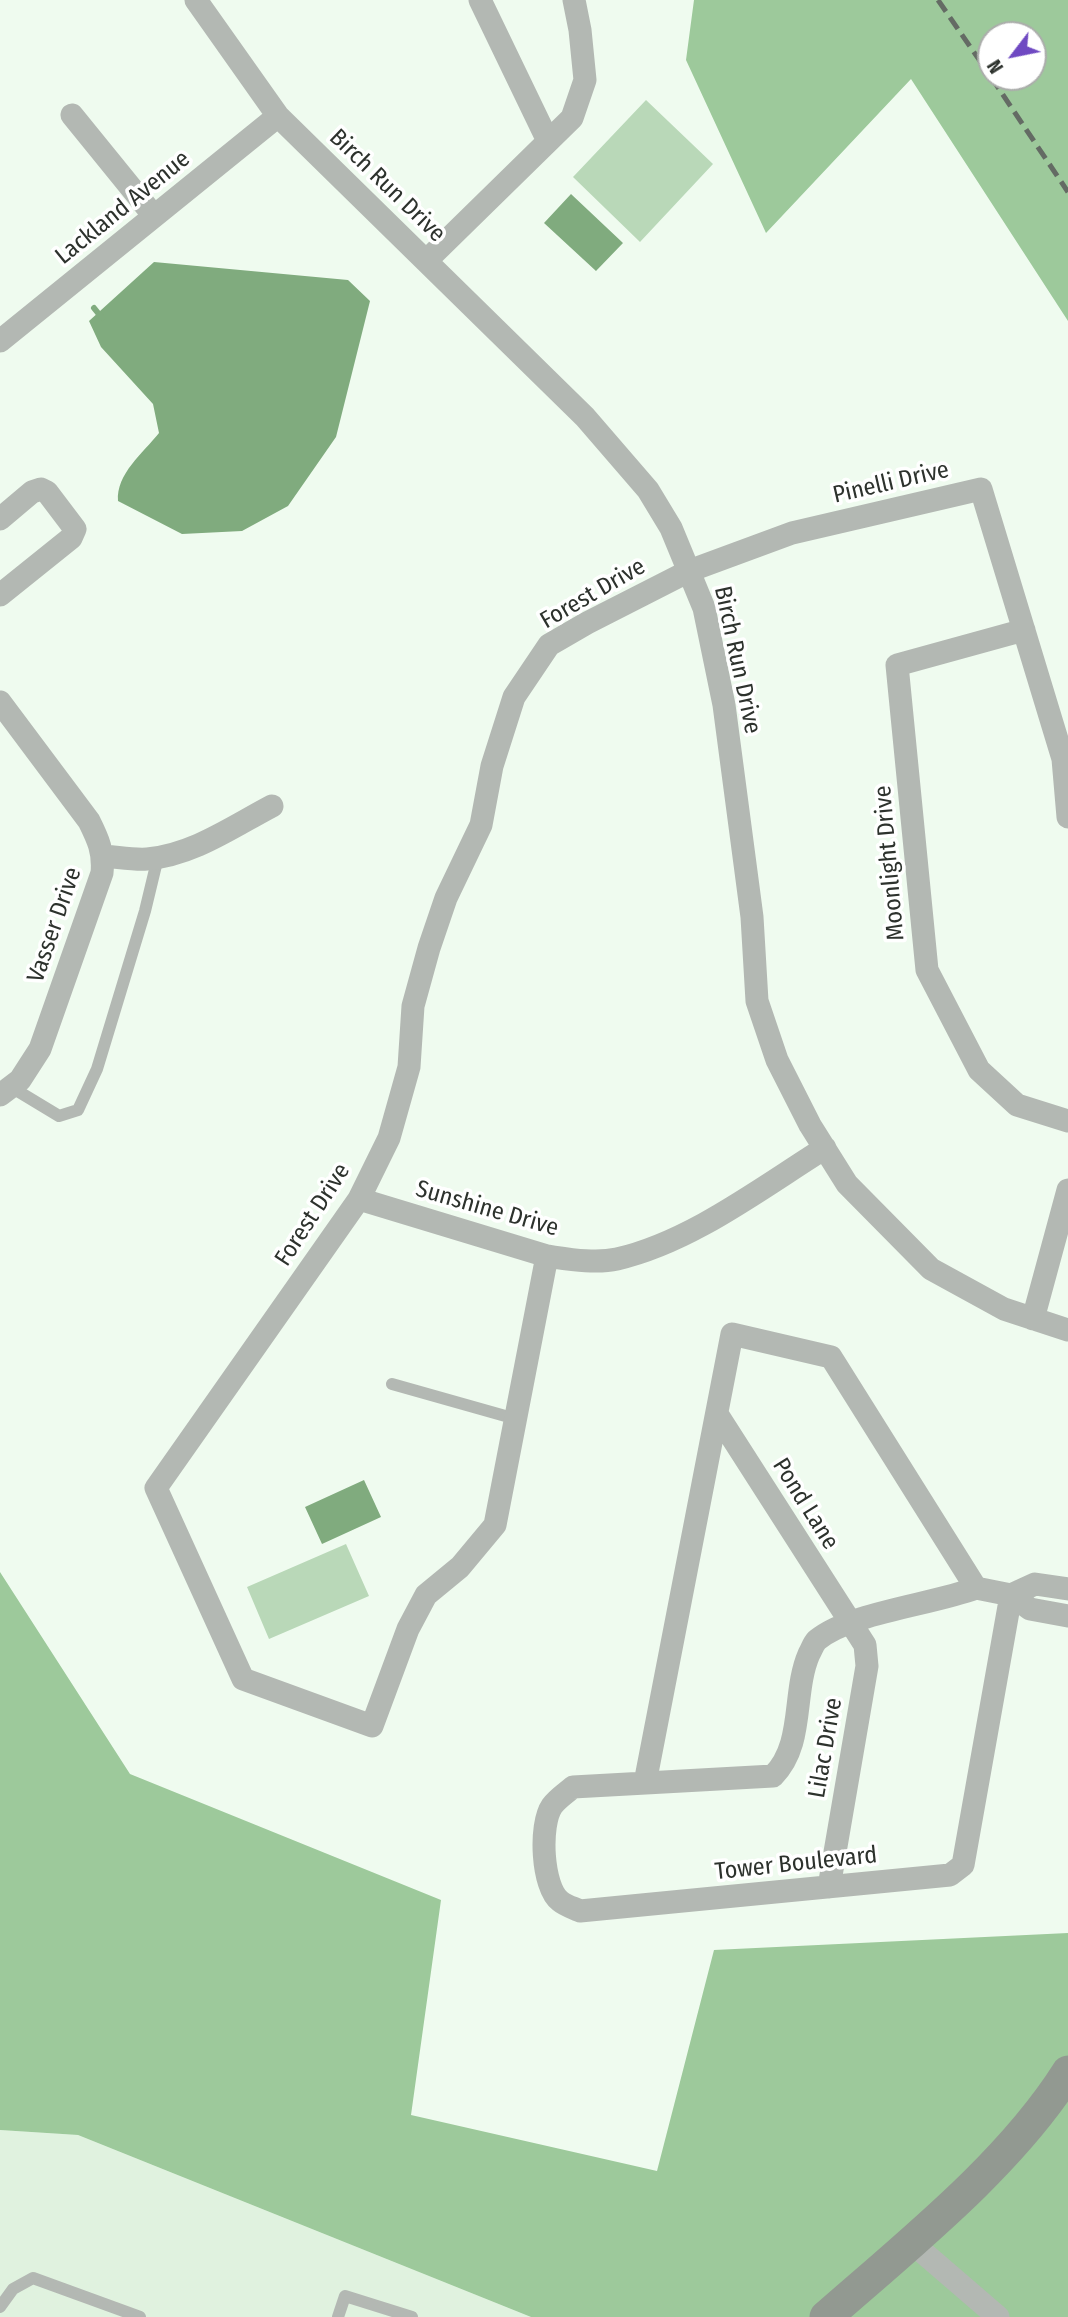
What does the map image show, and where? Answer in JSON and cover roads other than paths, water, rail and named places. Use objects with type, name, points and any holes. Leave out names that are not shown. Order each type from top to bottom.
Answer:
[{"type":"main road","points":[[826,2317],[937,2219],[1047,2105],[1068,2072]]},
{"type":"street","name":"Birch Run Drive","points":[[196,0],[278,116],[585,417],[648,490],[671,528],[704,608],[724,705],[752,916],[757,1001],[777,1060],[847,1184],[932,1269],[1004,1309],[1068,1330]]},
{"type":"street","points":[[480,0],[548,141]]},
{"type":"street","points":[[426,261],[572,118],[584,80],[580,30],[574,0]]},
{"type":"street","points":[[72,115],[154,216]]},
{"type":"street","name":"Lackland Avenue","points":[[0,341],[278,116]]},
{"type":"street","points":[[0,519],[32,492],[41,489],[47,492],[75,529],[71,538],[0,596]]},
{"type":"street","name":"Pinelli Drive","points":[[689,571],[792,533],[981,489],[1063,759],[1068,817]]},
{"type":"street","name":"Forest Drive","points":[[516,1419],[495,1525],[460,1567],[426,1595],[408,1629],[372,1726],[243,1679],[156,1488],[359,1199],[389,1138],[409,1067],[413,1006],[429,948],[446,898],[481,825],[492,765],[514,697],[549,645],[689,571]]},
{"type":"street","name":"Moonlight Drive","points":[[1024,630],[897,665],[898,678],[927,970],[979,1070],[1017,1105],[1068,1121]]},
{"type":"street","name":"Vasser Drive","points":[[0,702],[89,821],[103,856],[102,873],[40,1049],[32,1065],[6,1091]]},
{"type":"street","points":[[103,856],[146,859],[199,846],[272,806]]},
{"type":"street","name":"Sunshine Drive","points":[[359,1199],[547,1256],[578,1260],[614,1260],[668,1243],[825,1148]]},
{"type":"street","points":[[1033,1319],[1068,1191]]},
{"type":"street","points":[[516,1419],[547,1256]]},
{"type":"street","points":[[645,1783],[732,1334],[831,1357],[976,1588]]},
{"type":"street","name":"Pond Lane","points":[[717,1414],[849,1623]]},
{"type":"street","name":"Tower Boulevard","points":[[1011,1595],[1035,1584],[1068,1589]]},
{"type":"street","name":"Tower Boulevard","points":[[1011,1595],[963,1865],[950,1875],[580,1911],[558,1900],[549,1878],[543,1851],[544,1830],[551,1807],[573,1787],[773,1776],[783,1765],[794,1734],[802,1671],[815,1642],[849,1623],[955,1596],[976,1588],[1011,1595],[1030,1609],[1068,1616]]},
{"type":"street","name":"Lilac Drive","points":[[829,1887],[867,1666],[865,1645],[849,1623]]},
{"type":"street","points":[[911,2242],[998,2317]]},
{"type":"lane","points":[[6,1091],[59,1116],[78,1110],[97,1069],[145,911],[158,857]]},
{"type":"lane","points":[[392,1384],[516,1419]]},
{"type":"lane","points":[[0,2307],[13,2289],[33,2278],[140,2317]]},
{"type":"lane","points":[[338,2317],[345,2296],[412,2317]]},
{"type":"waterway","points":[[94,308],[102,318]]},
{"type":"railway","points":[[938,0],[977,57]]},
{"type":"railway","points":[[1000,91],[1068,192]]}]
